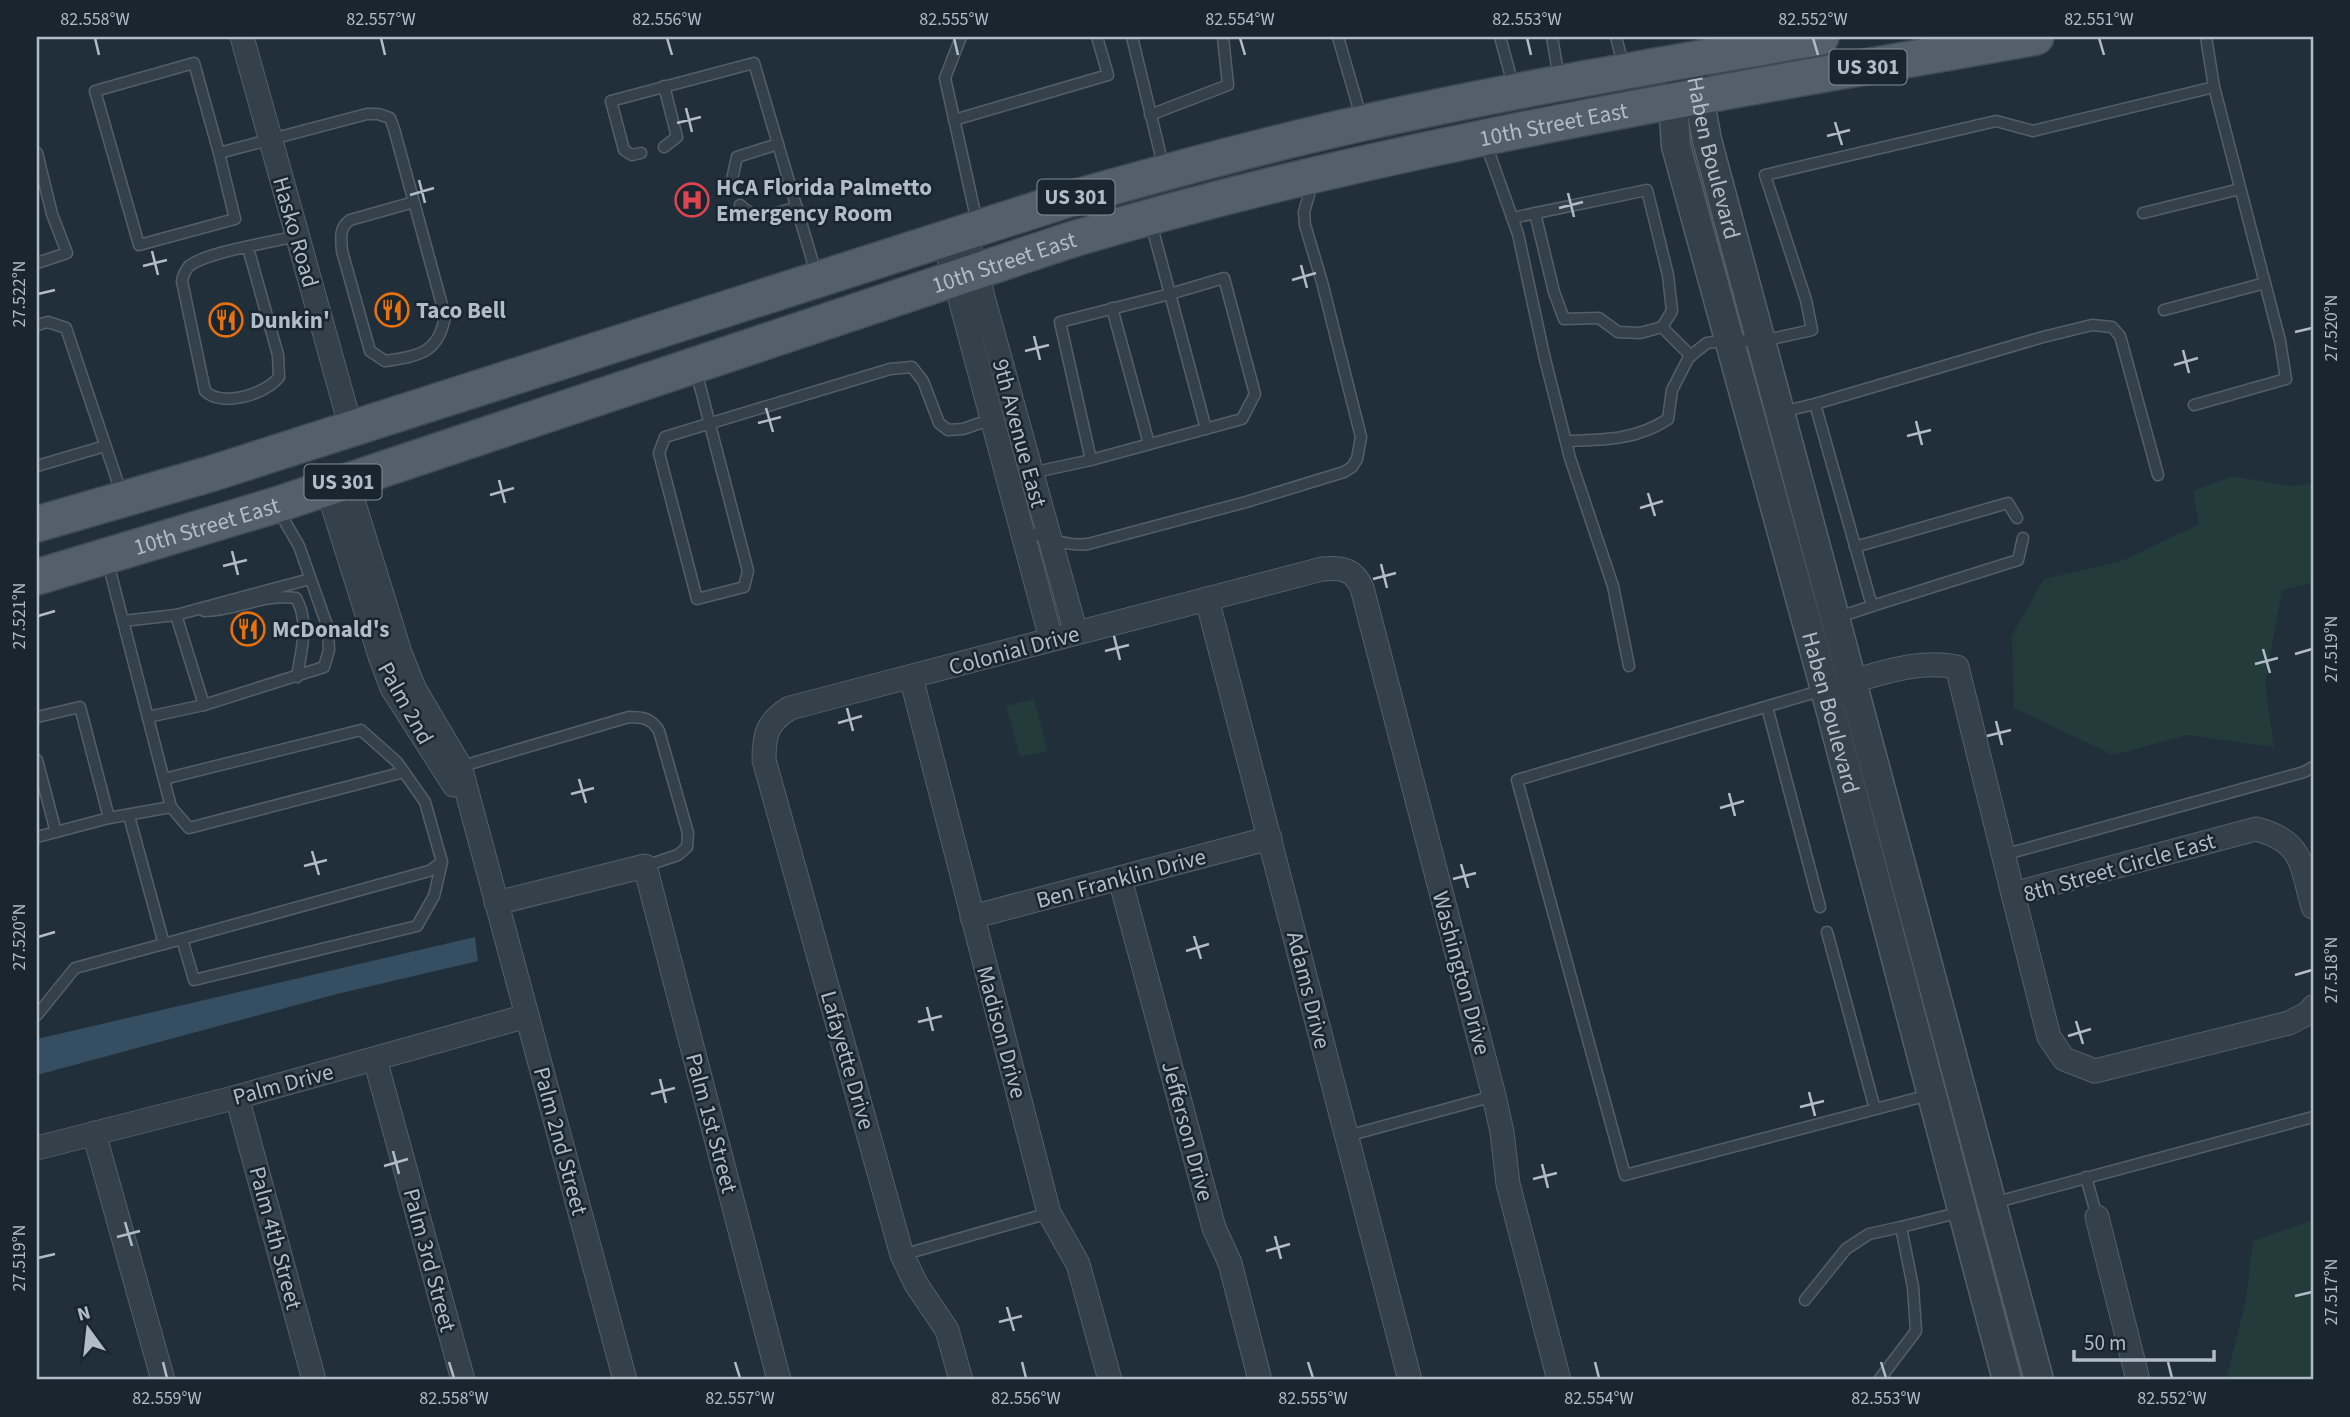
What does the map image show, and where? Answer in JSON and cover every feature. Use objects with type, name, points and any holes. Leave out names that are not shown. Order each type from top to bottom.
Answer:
[{"type":"main road","name":"10th Street East","points":[[37,524],[351,428],[962,233],[1165,172],[1363,122],[1625,72],[1688,48],[1821,37]]},
{"type":"main road","name":"10th Street East","points":[[37,577],[276,505],[1149,216],[1308,175],[1483,138],[2036,37]]},
{"type":"main road","points":[[1149,216],[1171,195],[1182,189],[1341,143],[1359,130],[1363,122]]},
{"type":"main road","points":[[337,484],[352,459],[379,444],[587,371],[692,319]]},
{"type":"main road","points":[[179,536],[314,467],[340,446],[351,428]]},
{"type":"street","name":"Hasko Road","points":[[242,37],[351,428]]},
{"type":"street","name":"Haben Boulevard","points":[[1688,48],[1686,100],[1676,146],[1729,340],[1839,685],[1993,1203],[2039,1380]]},
{"type":"street","name":"Haben Boulevard","points":[[1686,100],[1707,140],[1836,618],[1839,685],[1932,1094],[2007,1380]]},
{"type":"street","name":"9th Avenue East","points":[[962,233],[965,275],[992,419],[1051,639]]},
{"type":"street","name":"9th Avenue East","points":[[965,275],[1031,472],[1076,633]]},
{"type":"street","name":"Palm 2nd","points":[[337,484],[380,656],[393,688],[454,769],[479,831],[496,903]]},
{"type":"street","name":"Colonial Drive","points":[[768,729],[775,717],[790,708],[1322,569],[1338,567],[1350,571]]},
{"type":"street","name":"Washington Drive","points":[[1350,571],[1358,578],[1362,588],[1494,1097],[1502,1132],[1508,1184],[1559,1380]]},
{"type":"street","name":"Adams Drive","points":[[1207,599],[1410,1380]]},
{"type":"street","points":[[1839,685],[1905,667],[1936,663],[1957,667],[2013,894]]},
{"type":"street","name":"Madison Drive","points":[[911,677],[1049,1213],[1079,1264],[1110,1380]]},
{"type":"street","name":"Lafayette Drive","points":[[768,729],[764,760],[902,1255],[916,1284],[947,1330],[961,1380]]},
{"type":"street","name":"8th Street Circle East","points":[[2313,907],[2296,850],[2275,834],[2256,829],[2013,894],[2049,1037],[2064,1059],[2095,1070],[2289,1023],[2308,1013],[2313,1007]]},
{"type":"street","name":"Ben Franklin Drive","points":[[972,917],[1270,838]]},
{"type":"street","points":[[496,903],[645,866]]},
{"type":"street","name":"Palm 1st Street","points":[[645,866],[779,1380]]},
{"type":"street","name":"Jefferson Drive","points":[[1120,879],[1214,1228],[1230,1263],[1261,1380]]},
{"type":"street","name":"Palm 2nd Street","points":[[496,903],[625,1380]]},
{"type":"street","name":"Palm Drive","points":[[37,1148],[237,1097],[527,1016]]},
{"type":"street","name":"Palm 3rd Street","points":[[375,1059],[463,1380]]},
{"type":"street","name":"Palm 4th Street","points":[[237,1097],[314,1380]]},
{"type":"street","points":[[94,1133],[163,1380]]},
{"type":"street","points":[[1964,1211],[1993,1203]]},
{"type":"street","points":[[2097,1217],[2138,1380]]},
{"type":"lane","points":[[961,37],[945,78],[954,120],[962,233]]},
{"type":"lane","points":[[954,120],[1108,75],[1097,37]]},
{"type":"lane","points":[[1132,37],[1165,172]]},
{"type":"lane","points":[[1150,116],[1228,85],[1223,37]]},
{"type":"lane","points":[[1338,37],[1363,122]]},
{"type":"lane","points":[[1500,37],[1515,93]]},
{"type":"lane","points":[[1552,37],[1560,84]]},
{"type":"lane","points":[[1616,37],[1625,72]]},
{"type":"lane","points":[[2194,405],[2286,379],[2280,341],[2214,87],[2206,37]]},
{"type":"lane","points":[[194,63],[219,153],[235,219],[139,245],[95,91],[194,63]]},
{"type":"lane","points":[[641,153],[632,155],[624,150],[611,102],[754,63],[818,279]]},
{"type":"lane","points":[[664,86],[677,137],[664,147]]},
{"type":"lane","points":[[1566,441],[1612,440],[1651,430],[1668,419],[1672,390],[1691,356],[1707,343],[1729,340],[1762,341],[1812,330],[1806,300],[1765,175],[1996,121],[2033,131],[2214,87]]},
{"type":"lane","points":[[219,153],[367,114],[390,118],[414,202],[445,316],[442,333],[435,344],[422,352],[385,361],[370,351],[342,251],[343,225],[350,220],[414,202]]},
{"type":"lane","points":[[1483,138],[1518,234],[1566,441],[1613,586],[1629,666]]},
{"type":"lane","points":[[732,179],[737,157],[778,144]]},
{"type":"lane","points":[[37,153],[52,214],[67,253],[37,262]]},
{"type":"lane","points":[[1022,531],[1065,544],[1088,544],[1300,487],[1352,467],[1360,449],[1361,437],[1305,225],[1304,212],[1310,184],[1308,175]]},
{"type":"lane","points":[[2143,213],[2240,189]]},
{"type":"lane","points":[[1512,218],[1535,213],[1647,190],[1668,275],[1672,311],[1662,327],[1640,333],[1618,332],[1599,318],[1564,319],[1554,292],[1535,213]]},
{"type":"lane","points":[[740,205],[757,216],[797,207]]},
{"type":"lane","points":[[1149,216],[1206,429]]},
{"type":"lane","points":[[248,248],[278,355],[279,377],[267,389],[227,400],[216,399],[205,391],[182,281],[184,273],[202,259],[297,236]]},
{"type":"lane","points":[[1008,479],[1091,460],[1241,419],[1255,394],[1224,278],[1060,322],[1091,460]]},
{"type":"lane","points":[[2164,310],[2265,283]]},
{"type":"lane","points":[[1112,309],[1149,444]]},
{"type":"lane","points":[[37,325],[48,322],[66,328],[123,499]]},
{"type":"lane","points":[[1781,412],[2043,337],[2092,325],[2112,327],[2120,336],[2158,475]]},
{"type":"lane","points":[[1662,327],[1691,356]]},
{"type":"lane","points":[[694,365],[710,424],[748,571],[744,587],[697,599],[659,453],[665,437],[710,424],[890,369],[912,367],[923,381],[939,423],[948,430],[963,429],[992,419]]},
{"type":"lane","points":[[1815,404],[1872,606]]},
{"type":"lane","points":[[37,466],[105,446]]},
{"type":"lane","points":[[1855,547],[2008,503],[2017,518]]},
{"type":"lane","points":[[148,718],[204,705],[324,667],[329,649],[328,628],[299,546],[276,505]]},
{"type":"lane","points":[[1836,618],[2018,560],[2023,538]]},
{"type":"lane","points":[[106,557],[171,807],[189,828],[404,772]]},
{"type":"lane","points":[[123,621],[176,615],[310,579]]},
{"type":"lane","points":[[188,611],[221,611],[277,595],[296,598],[301,607],[304,631],[297,677]]},
{"type":"lane","points":[[176,615],[204,705]]},
{"type":"lane","points":[[1839,685],[1517,779],[1520,793],[1625,1175],[1932,1094]]},
{"type":"lane","points":[[37,717],[80,707],[109,818]]},
{"type":"lane","points":[[1767,707],[1820,907]]},
{"type":"lane","points":[[454,769],[629,717],[642,717],[653,721],[659,731],[688,833],[687,847],[678,855],[645,866]]},
{"type":"lane","points":[[164,779],[361,730],[397,762],[425,802],[442,862],[434,896],[417,926],[194,980],[182,939]]},
{"type":"lane","points":[[37,760],[56,832]]},
{"type":"lane","points":[[2003,855],[2304,772],[2313,767]]},
{"type":"lane","points":[[37,836],[109,818],[171,807]]},
{"type":"lane","points":[[129,816],[164,944]]},
{"type":"lane","points":[[37,1015],[75,968],[429,871],[442,862]]},
{"type":"lane","points":[[1827,932],[1875,1109]]},
{"type":"lane","points":[[1347,1136],[1494,1097]]},
{"type":"lane","points":[[1993,1203],[2313,1117]]},
{"type":"lane","points":[[2086,1177],[2097,1217]]},
{"type":"lane","points":[[1805,1300],[1846,1249],[1869,1234],[1964,1211]]},
{"type":"lane","points":[[902,1255],[1049,1213]]},
{"type":"lane","points":[[1879,1380],[1916,1331],[1913,1287],[1901,1227]]},
{"type":"green space","points":[[2233,476],[2289,486],[2313,484],[2313,583],[2282,590],[2265,684],[2274,747],[2187,735],[2113,755],[2014,708],[2012,635],[2044,579],[2122,561],[2199,524],[2193,491]]},
{"type":"green space","points":[[1034,699],[1048,751],[1020,757],[1006,706]]},
{"type":"green space","points":[[2313,1220],[2313,1380],[2226,1380],[2246,1300],[2253,1241]]},
{"type":"water","points":[[475,937],[478,961],[337,994],[37,1075],[37,1039]]},
{"type":"place","name":"HCA Florida Palmetto Emergency Room","points":[[692,200]]},
{"type":"place","name":"Taco Bell","points":[[392,310]]},
{"type":"place","name":"Dunkin'","points":[[226,320]]},
{"type":"place","name":"McDonald's","points":[[248,629]]}]
